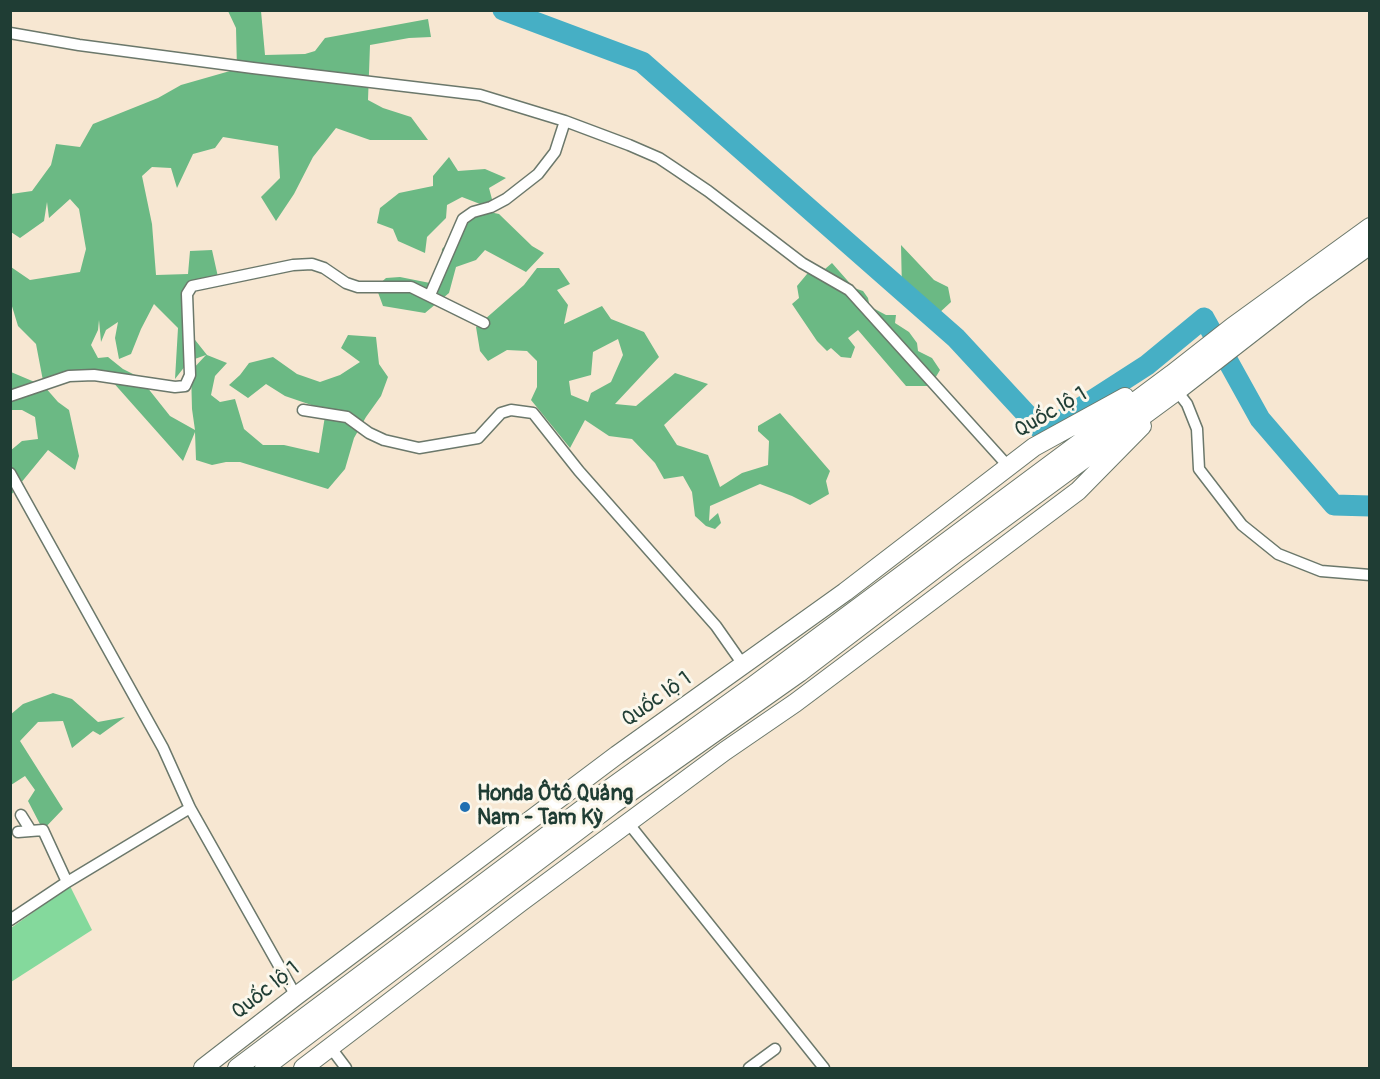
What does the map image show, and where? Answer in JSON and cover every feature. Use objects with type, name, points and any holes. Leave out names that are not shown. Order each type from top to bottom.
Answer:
[{"type":"highway","name":"Quốc lộ 1","points":[[237,1068],[605,792],[799,673],[1174,382],[1248,337],[1299,287],[1370,226]]},
{"type":"highway","name":"Quốc lộ 1","points":[[303,1068],[521,902],[1078,491],[1174,382],[1232,327],[1370,245]]},
{"type":"highway","name":"Quốc lộ 1","points":[[203,1068],[617,755],[845,592],[1034,447],[1122,398],[1174,382]]},
{"type":"highway","name":"Quốc lộ 1","points":[[264,1068],[612,805],[708,727],[1149,389]]},
{"type":"highway","points":[[691,703],[725,751]]},
{"type":"highway","points":[[508,883],[521,902]]},
{"type":"street","points":[[10,33],[230,65],[480,94],[565,121],[659,158],[708,191],[801,263],[849,290],[1008,466]]},
{"type":"street","points":[[430,295],[463,219],[473,212],[491,207],[506,199],[538,174],[555,152],[565,121]]},
{"type":"street","points":[[10,396],[69,376],[94,375],[175,387],[185,386],[190,375],[187,294],[192,286],[293,265],[312,264],[324,268],[351,286],[411,287],[484,323]]},
{"type":"street","points":[[1174,382],[1187,404],[1197,429],[1199,469],[1242,525],[1278,554],[1321,571],[1370,575]]},
{"type":"street","points":[[303,410],[347,417],[369,433],[384,440],[419,448],[478,438],[501,413],[511,410],[533,413],[579,471],[716,626],[744,666]]},
{"type":"street","points":[[10,473],[163,748],[190,808],[296,996]]},
{"type":"street","points":[[10,920],[64,884],[190,808]]},
{"type":"street","points":[[21,815],[31,831]]},
{"type":"street","points":[[629,824],[824,1068]]},
{"type":"street","points":[[18,832],[43,830],[67,882],[64,884]]},
{"type":"street","points":[[331,1048],[346,1068]]},
{"type":"street","points":[[748,1068],[775,1050]]},
{"type":"green space","points":[[228,11],[261,11],[265,55],[305,54],[315,51],[325,38],[428,19],[431,37],[409,38],[370,45],[368,100],[383,108],[411,117],[428,140],[370,140],[336,128],[313,157],[294,194],[276,221],[261,197],[280,178],[278,146],[223,137],[215,148],[193,154],[177,188],[171,168],[152,167],[142,176],[152,224],[156,275],[188,274],[190,251],[212,250],[218,277],[185,288],[188,331],[207,355],[227,363],[215,376],[211,395],[220,402],[235,399],[244,429],[263,445],[284,445],[319,453],[326,410],[285,396],[266,384],[248,398],[229,385],[249,363],[273,357],[297,374],[320,382],[340,375],[360,362],[341,348],[348,335],[376,337],[379,364],[388,377],[381,396],[354,438],[345,469],[328,489],[240,462],[212,465],[196,460],[195,432],[183,461],[103,371],[72,376],[44,386],[36,344],[18,326],[11,303],[11,267],[30,280],[80,272],[86,249],[79,209],[70,199],[49,218],[47,202],[44,221],[20,238],[11,232],[11,194],[32,191],[51,165],[56,144],[80,147],[93,124],[158,98],[181,85],[237,69],[236,28]],"holes":[[[154,304],[178,328],[175,379],[189,361],[206,355],[191,371],[195,430],[170,416],[139,377],[123,369],[108,357],[98,358],[91,345],[98,330],[99,320],[101,342],[106,330],[118,322],[115,338],[119,359],[131,354]]]},
{"type":"green space","points":[[449,157],[458,171],[485,169],[506,178],[489,188],[493,203],[480,204],[462,197],[447,205],[446,218],[427,237],[425,253],[398,241],[393,229],[377,223],[380,208],[399,193],[433,186],[433,176]]},
{"type":"green space","points":[[480,210],[499,214],[532,246],[544,253],[526,272],[485,250],[476,260],[456,267],[449,293],[425,313],[383,306],[376,287],[386,278],[400,277],[435,284],[441,266],[442,249]]},
{"type":"green space","points":[[901,245],[934,280],[948,287],[951,302],[938,314],[951,322],[956,338],[902,291]]},
{"type":"green space","points":[[832,263],[854,288],[863,291],[868,298],[869,303],[860,305],[871,307],[886,315],[896,315],[895,323],[909,332],[917,343],[918,351],[932,358],[940,370],[927,386],[906,386],[858,330],[848,338],[855,347],[851,358],[841,357],[831,348],[827,351],[817,341],[792,304],[799,298],[797,286],[807,274],[819,266],[825,269]]},
{"type":"green space","points":[[537,268],[559,268],[570,284],[557,290],[568,305],[564,324],[602,306],[611,319],[644,332],[659,357],[615,404],[636,406],[675,373],[708,384],[664,425],[677,445],[708,455],[720,487],[742,473],[768,465],[769,441],[758,431],[758,426],[780,413],[830,471],[826,481],[829,494],[810,505],[760,484],[710,506],[709,521],[718,513],[721,523],[715,529],[706,526],[695,516],[692,492],[683,476],[664,479],[655,463],[632,439],[609,436],[585,420],[570,448],[531,400],[537,387],[537,361],[527,351],[507,350],[488,361],[480,351],[476,327],[524,285]],"holes":[[[618,339],[623,355],[611,382],[591,393],[588,402],[571,395],[569,381],[591,375],[593,352]]]},
{"type":"green space","points":[[11,372],[44,386],[58,402],[69,410],[79,456],[75,470],[48,450],[11,495],[10,451],[22,441],[38,439],[35,417],[22,410],[11,410]]},
{"type":"green space","points":[[53,693],[72,699],[98,722],[125,717],[100,735],[93,731],[72,748],[63,721],[38,722],[20,741],[63,809],[43,830],[28,801],[35,790],[25,776],[11,785],[10,715],[23,704]]},
{"type":"green space","points":[[70,886],[92,930],[11,982],[11,928]]},
{"type":"waterway","points":[[503,10],[642,62],[956,338],[1043,432],[1147,365],[1204,318],[1260,419],[1334,505],[1370,506]]},
{"type":"place","name":"Honda Ôtô Quảng Nam - Tam Kỳ","points":[[465,807]]}]
